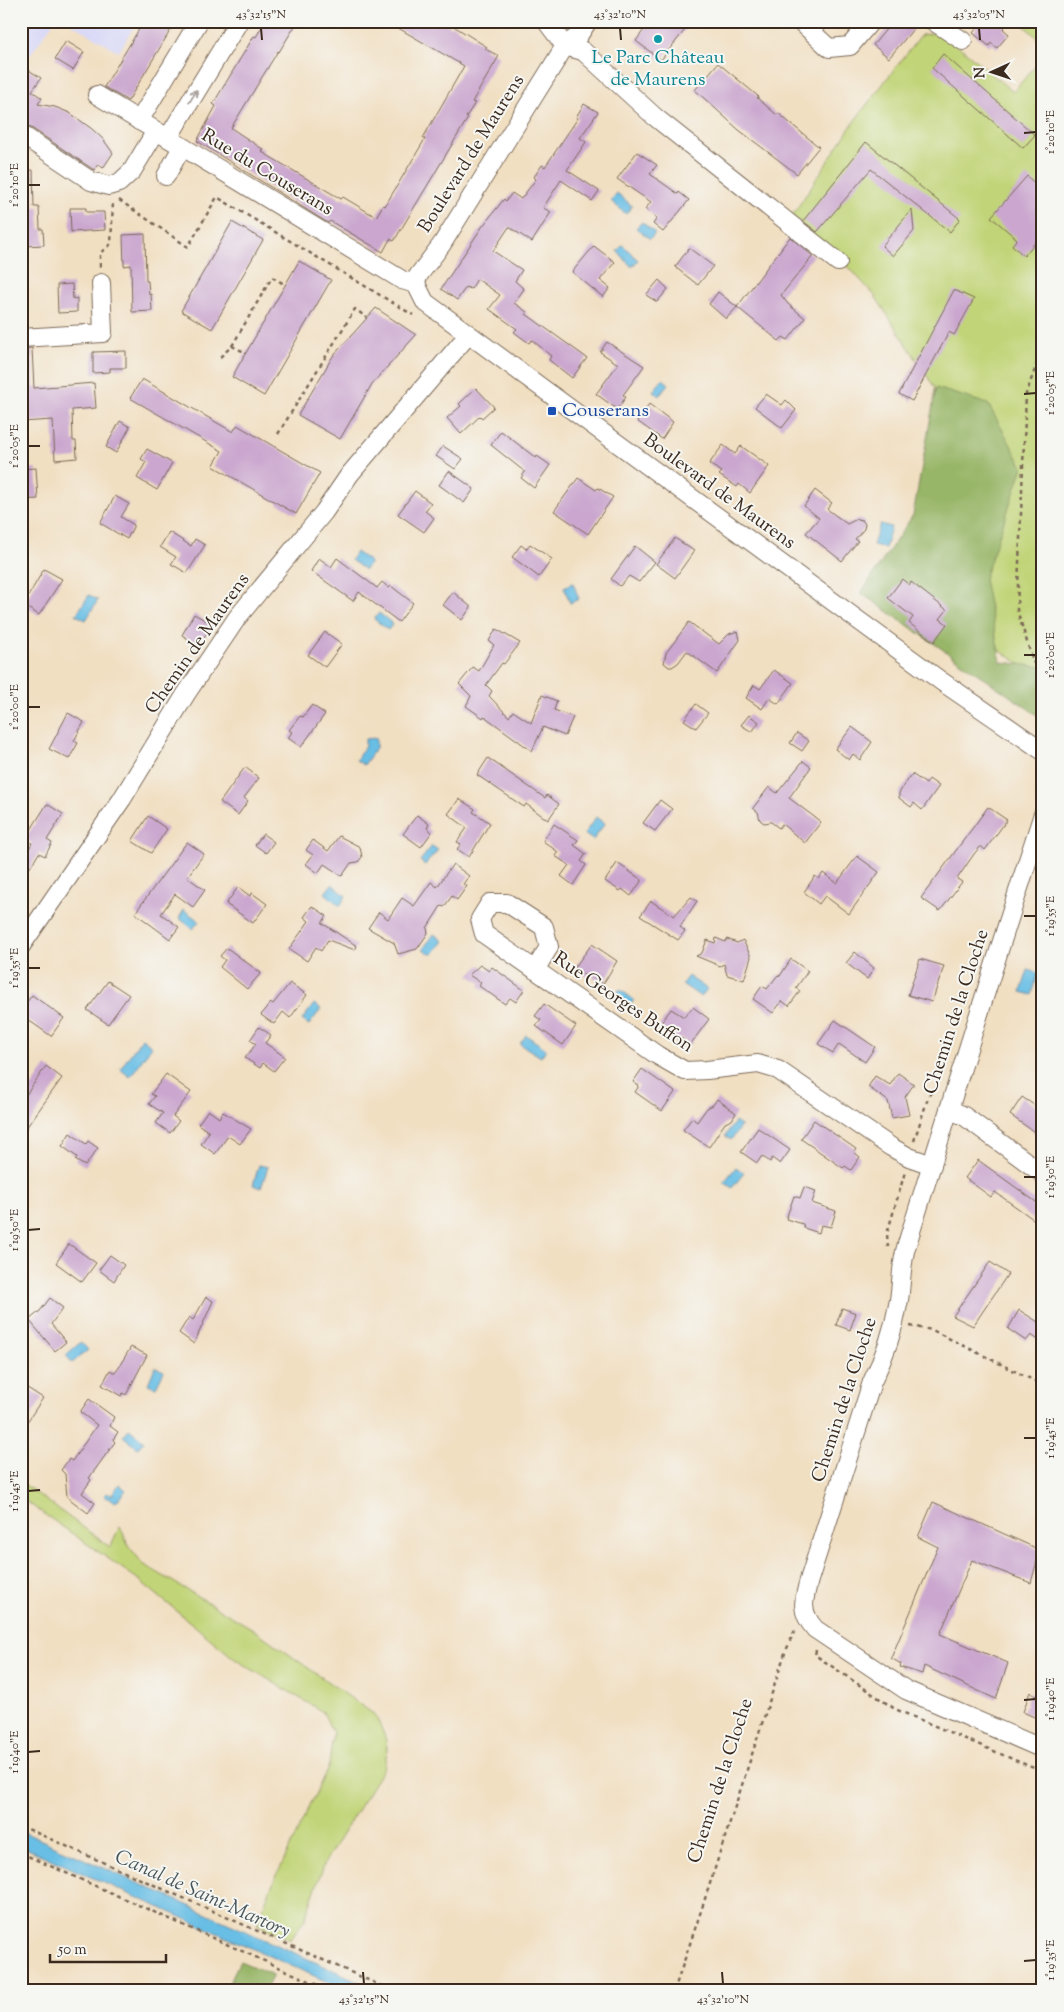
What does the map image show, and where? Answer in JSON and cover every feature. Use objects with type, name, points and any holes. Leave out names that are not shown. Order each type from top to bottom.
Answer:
[{"type":"street","points":[[139,121],[199,21]]},
{"type":"street","points":[[21,134],[91,181],[110,186],[119,182],[169,139],[239,21]]},
{"type":"street","points":[[546,21],[565,46],[583,51],[655,117],[838,262]]},
{"type":"street","name":"Boulevard de Maurens","points":[[588,21],[578,35],[565,46],[442,244],[418,276],[416,284],[425,302],[941,681],[1043,751]]},
{"type":"street","points":[[800,21],[828,48],[850,46],[871,21]]},
{"type":"street","points":[[933,21],[963,41]]},
{"type":"street","name":"Rue du Couserans","points":[[97,95],[402,280],[416,284]]},
{"type":"street","points":[[166,176],[169,139]]},
{"type":"street","points":[[21,338],[103,333],[101,283]]},
{"type":"street","name":"Chemin de Maurens","points":[[21,946],[122,799],[186,694],[237,618],[324,512],[350,474],[468,335]]},
{"type":"street","name":"Chemin de la Cloche","points":[[806,1619],[804,1606],[809,1580],[872,1382],[886,1351],[899,1299],[902,1259],[1043,814]]},
{"type":"street","name":"Rue Georges Buffon","points":[[535,970],[548,946],[544,927],[507,903],[490,903],[480,919],[484,934],[535,970],[657,1055],[684,1071],[758,1064],[778,1070],[891,1147],[909,1157],[932,1165]]},
{"type":"street","points":[[949,1109],[964,1116],[1043,1174]]},
{"type":"street","points":[[806,1619],[825,1637],[906,1690],[1043,1749]]},
{"type":"path","points":[[101,283],[100,254],[111,244],[114,203],[110,186]]},
{"type":"path","points":[[110,186],[121,202],[188,247],[217,197],[414,315]]},
{"type":"path","points":[[220,357],[232,346],[272,277],[286,285]]},
{"type":"path","points":[[278,434],[355,309],[366,318]]},
{"type":"path","points":[[232,346],[246,353]]},
{"type":"path","points":[[1043,347],[1026,394],[1017,610],[1032,661],[1043,680]]},
{"type":"path","points":[[890,1254],[887,1234],[929,1095],[946,1079],[952,1077],[958,1079]]},
{"type":"path","points":[[906,1325],[932,1330],[1043,1385]]},
{"type":"path","name":"Chemin de la Cloche","points":[[674,1991],[784,1653],[798,1624],[806,1619]]},
{"type":"path","points":[[825,1637],[814,1651],[815,1655],[884,1703],[1043,1772]]},
{"type":"path","points":[[21,1826],[393,1991]]},
{"type":"path","points":[[21,1853],[332,1991]]},
{"type":"shaded area","points":[[21,21],[54,21],[21,68]]},
{"type":"shaded area","points":[[67,21],[137,21],[119,52]]},
{"type":"green space","points":[[1019,21],[1043,21],[1043,43]]},
{"type":"green space","points":[[942,32],[1013,92],[1043,57],[1043,679],[914,594],[935,388],[875,296],[844,262],[792,216],[855,120],[921,35]]},
{"type":"green space","points":[[936,388],[988,404],[1023,467],[984,579],[1001,662],[1043,667],[1043,719],[861,593],[913,515]]},
{"type":"green space","points":[[21,1482],[110,1547],[120,1526],[128,1545],[143,1564],[253,1629],[375,1715],[387,1747],[383,1769],[325,1862],[304,1921],[290,1939],[257,1924],[269,1892],[329,1765],[333,1733],[323,1712],[236,1660],[139,1580],[21,1498]]},
{"type":"green space","points":[[240,1961],[273,1975],[265,1991],[225,1991]]},
{"type":"water","points":[[617,193],[632,206],[626,214],[611,201]]},
{"type":"water","points":[[642,222],[655,233],[650,239],[636,228]]},
{"type":"water","points":[[623,245],[638,260],[632,267],[617,251]]},
{"type":"water","points":[[663,379],[669,384],[659,396],[653,391]]},
{"type":"water","points":[[880,524],[891,527],[885,548],[873,545]]},
{"type":"water","points":[[356,552],[370,562],[365,570],[351,560]]},
{"type":"water","points":[[573,583],[579,599],[570,603],[564,587]]},
{"type":"water","points":[[89,595],[98,600],[86,620],[76,615]]},
{"type":"water","points":[[379,613],[393,624],[388,630],[374,619]]},
{"type":"water","points":[[376,738],[376,748],[364,765],[356,760],[365,746],[365,739]]},
{"type":"water","points":[[596,817],[605,823],[593,840],[584,834]]},
{"type":"water","points":[[432,846],[438,850],[425,865],[420,861]]},
{"type":"water","points":[[332,884],[346,896],[340,906],[325,893]]},
{"type":"water","points":[[184,910],[199,921],[193,929],[179,918]]},
{"type":"water","points":[[434,934],[443,941],[432,955],[423,949]]},
{"type":"water","points":[[1028,970],[1038,973],[1032,995],[1021,992]]},
{"type":"water","points":[[688,976],[707,989],[701,997],[682,984]]},
{"type":"water","points":[[620,989],[634,1000],[629,1006],[615,996]]},
{"type":"water","points":[[314,1004],[321,1009],[309,1025],[302,1020]]},
{"type":"water","points":[[526,1035],[546,1049],[541,1057],[520,1044]]},
{"type":"water","points":[[142,1038],[152,1046],[130,1077],[120,1069]]},
{"type":"water","points":[[735,1122],[741,1126],[731,1140],[725,1136]]},
{"type":"water","points":[[259,1165],[268,1167],[261,1188],[253,1185]]},
{"type":"water","points":[[736,1167],[744,1173],[732,1188],[724,1182]]},
{"type":"water","points":[[81,1342],[88,1350],[72,1363],[66,1355]]},
{"type":"water","points":[[155,1367],[164,1371],[156,1387],[148,1384]]},
{"type":"water","points":[[129,1429],[144,1441],[138,1448],[123,1436]]},
{"type":"water","points":[[119,1484],[126,1490],[116,1502],[104,1496],[107,1493],[112,1495]]},
{"type":"water","points":[[21,1831],[380,1991],[348,1991],[21,1846]]},
{"type":"building","points":[[144,21],[176,21],[128,101],[104,87]]},
{"type":"building","points":[[265,21],[298,21],[231,128],[264,150],[262,152],[341,199],[343,197],[376,217],[383,205],[385,206],[425,139],[423,138],[464,66],[386,21],[441,21],[451,27],[452,25],[487,47],[485,49],[499,56],[472,102],[475,103],[466,117],[468,118],[394,241],[390,239],[383,252],[330,221],[328,223],[197,141],[216,106],[213,104]]},
{"type":"building","name":"Le Parc Château de Maurens","points":[[650,21],[692,21],[661,60],[636,41]]},
{"type":"building","points":[[893,21],[920,21],[889,58],[873,45]]},
{"type":"building","points":[[969,21],[998,21],[1009,34],[997,48],[991,43],[989,46],[973,33],[977,28]]},
{"type":"building","points":[[66,41],[84,52],[73,70],[55,59]]},
{"type":"building","points":[[943,54],[1035,135],[1023,148],[932,68]]},
{"type":"building","points":[[718,63],[759,97],[757,98],[777,115],[778,113],[819,147],[797,174],[739,130],[695,90]]},
{"type":"building","points":[[21,65],[41,78],[32,91],[42,98],[38,104],[55,107],[70,113],[103,139],[113,153],[103,168],[98,164],[94,170],[27,125],[21,123]]},
{"type":"building","points":[[584,104],[598,112],[580,138],[586,142],[567,170],[599,191],[592,201],[561,180],[543,208],[551,212],[532,242],[509,227],[493,251],[522,270],[515,281],[524,289],[514,303],[527,312],[526,314],[587,358],[572,378],[549,360],[551,356],[532,340],[529,343],[514,332],[517,329],[489,309],[500,295],[477,279],[471,289],[466,287],[457,300],[441,289],[482,227],[504,199],[506,201],[512,193],[521,199],[536,179],[534,177],[542,165],[545,167],[578,118],[576,117]]},
{"type":"building","points":[[866,142],[960,219],[950,232],[871,169],[817,232],[803,221]]},
{"type":"building","points":[[637,152],[657,165],[650,174],[689,200],[663,232],[653,224],[657,218],[645,209],[651,202],[617,179]]},
{"type":"building","points":[[33,170],[34,207],[39,207],[40,229],[43,229],[44,245],[24,246],[21,171]]},
{"type":"building","points":[[1027,176],[1043,191],[1043,233],[1024,256],[1012,245],[1017,239],[991,217]]},
{"type":"building","points":[[70,208],[86,208],[86,212],[104,212],[105,230],[71,232]]},
{"type":"building","points":[[912,209],[914,231],[893,256],[882,246]]},
{"type":"building","points":[[232,222],[263,240],[212,329],[181,311]]},
{"type":"building","points":[[145,234],[146,281],[148,281],[149,295],[151,294],[152,311],[132,312],[131,265],[124,266],[123,235]]},
{"type":"building","points":[[790,237],[813,256],[781,295],[788,304],[805,318],[788,340],[783,337],[779,341],[737,307]]},
{"type":"building","points":[[594,246],[615,262],[600,280],[610,288],[603,297],[572,272]]},
{"type":"building","points":[[689,248],[713,266],[698,285],[675,267]]},
{"type":"building","points":[[299,261],[331,280],[264,396],[232,377]]},
{"type":"building","points":[[659,280],[668,289],[657,302],[646,295]]},
{"type":"building","points":[[72,284],[73,299],[77,298],[77,312],[58,313],[57,285]]},
{"type":"building","points":[[954,290],[974,299],[954,335],[949,332],[912,401],[899,394]]},
{"type":"building","points":[[718,292],[737,307],[726,319],[709,304]]},
{"type":"building","points":[[376,308],[416,335],[372,384],[340,439],[298,415],[333,356]]},
{"type":"building","points":[[607,342],[644,366],[623,395],[626,397],[617,409],[596,394],[618,364],[600,352]]},
{"type":"building","points":[[32,348],[34,388],[94,383],[96,408],[72,410],[73,441],[76,441],[77,458],[55,460],[53,420],[21,422],[21,349]]},
{"type":"building","points":[[126,351],[126,368],[110,368],[110,372],[93,373],[93,352]]},
{"type":"building","points":[[142,379],[233,432],[237,425],[320,473],[296,514],[213,466],[222,451],[130,398]]},
{"type":"building","points":[[476,388],[494,407],[482,418],[480,416],[461,434],[447,418],[461,406],[459,404]]},
{"type":"building","points":[[766,394],[782,405],[786,400],[796,410],[782,428],[755,407]]},
{"type":"building","points":[[649,404],[673,422],[662,439],[637,421]]},
{"type":"building","points":[[120,421],[130,427],[116,453],[106,447]]},
{"type":"building","points":[[501,431],[536,458],[537,456],[550,465],[534,488],[521,478],[525,472],[491,445]]},
{"type":"building","points":[[723,445],[735,454],[741,446],[769,466],[750,493],[739,484],[737,487],[719,475],[722,472],[709,464]]},
{"type":"building","points":[[443,446],[463,459],[455,469],[436,456]]},
{"type":"building","points":[[147,449],[172,463],[157,490],[137,478],[146,462],[141,459]]},
{"type":"building","points":[[36,468],[38,499],[21,500],[21,469]]},
{"type":"building","points":[[449,471],[474,489],[464,503],[439,485]]},
{"type":"building","points":[[578,478],[596,490],[598,488],[613,497],[588,534],[554,511]]},
{"type":"building","points":[[815,490],[832,503],[827,509],[847,524],[857,519],[862,520],[865,524],[864,529],[855,539],[858,541],[842,561],[806,533],[819,518],[804,506]]},
{"type":"building","points":[[415,491],[431,503],[425,511],[434,518],[424,532],[398,514]]},
{"type":"building","points":[[115,496],[129,504],[121,517],[134,525],[127,539],[100,523]]},
{"type":"building","points":[[169,532],[191,546],[195,539],[205,545],[187,573],[171,564],[176,557],[160,547]]},
{"type":"building","points":[[675,538],[694,551],[675,578],[656,564]]},
{"type":"building","points":[[530,544],[552,559],[539,577],[512,557],[521,545],[526,549]]},
{"type":"building","points":[[635,546],[655,562],[639,582],[629,576],[620,586],[611,579]]},
{"type":"building","points":[[319,558],[331,567],[337,558],[377,588],[382,582],[389,588],[391,586],[413,603],[399,622],[359,592],[353,601],[311,571]]},
{"type":"building","points":[[44,569],[62,579],[39,615],[23,605]]},
{"type":"building","points":[[902,579],[909,585],[911,582],[947,610],[940,619],[947,624],[934,642],[909,623],[913,617],[888,598]]},
{"type":"building","points":[[453,592],[471,607],[462,620],[443,605]]},
{"type":"building","points":[[194,614],[212,624],[199,646],[182,635]]},
{"type":"building","points":[[689,622],[719,644],[729,634],[738,631],[740,640],[717,673],[687,651],[678,663],[672,667],[664,663],[666,653]]},
{"type":"building","points":[[496,629],[520,643],[486,685],[492,691],[489,696],[509,717],[513,711],[531,723],[542,695],[557,701],[554,710],[573,717],[565,736],[543,727],[532,751],[484,716],[483,718],[466,706],[471,696],[459,684],[473,667],[479,671],[494,645],[489,641]]},
{"type":"building","points":[[325,632],[342,644],[325,667],[308,655]]},
{"type":"building","points":[[774,670],[793,683],[778,704],[769,698],[762,709],[746,698],[754,685],[760,689]]},
{"type":"building","points":[[696,704],[708,713],[696,728],[684,720]]},
{"type":"building","points":[[312,705],[325,714],[301,747],[288,738],[292,732],[289,730],[300,716],[303,717]]},
{"type":"building","points":[[68,713],[84,722],[74,741],[78,743],[69,759],[49,749]]},
{"type":"building","points":[[749,715],[759,722],[752,732],[741,725]]},
{"type":"building","points":[[852,727],[872,742],[860,760],[853,754],[849,760],[835,749]]},
{"type":"building","points":[[797,733],[809,741],[802,751],[790,743]]},
{"type":"building","points":[[488,758],[545,798],[547,795],[559,804],[548,820],[526,804],[524,807],[477,775]]},
{"type":"building","points":[[803,761],[811,767],[789,798],[821,822],[805,843],[782,824],[779,828],[771,822],[764,823],[760,820],[758,812],[753,808],[769,787],[777,793]]},
{"type":"building","points":[[245,767],[259,778],[244,798],[248,801],[238,815],[220,802]]},
{"type":"building","points":[[912,774],[926,784],[929,779],[939,786],[922,810],[914,803],[911,807],[899,798],[899,793]]},
{"type":"building","points":[[459,799],[475,809],[473,812],[490,823],[469,857],[457,849],[461,844],[457,842],[467,828],[448,814]]},
{"type":"building","points":[[660,800],[672,809],[655,831],[643,823]]},
{"type":"building","points":[[47,804],[63,814],[47,840],[52,843],[45,856],[39,853],[29,869],[21,864],[32,843],[25,839]]},
{"type":"building","points":[[988,807],[1007,820],[985,850],[981,846],[974,854],[957,879],[962,882],[940,911],[921,898]]},
{"type":"building","points":[[417,815],[429,824],[427,828],[432,832],[421,847],[403,834]]},
{"type":"building","points":[[148,816],[167,829],[151,853],[132,841]]},
{"type":"building","points":[[554,824],[578,840],[574,845],[586,854],[581,861],[586,865],[573,885],[561,876],[569,865],[555,856],[558,852],[543,841]]},
{"type":"building","points":[[263,834],[274,842],[266,853],[255,845]]},
{"type":"building","points":[[339,836],[360,847],[362,857],[358,862],[351,863],[342,876],[324,864],[318,873],[306,864],[313,855],[306,850],[313,840],[328,851]]},
{"type":"building","points":[[187,842],[204,854],[187,877],[205,890],[193,907],[175,894],[161,914],[179,927],[170,939],[135,913]]},
{"type":"building","points":[[857,856],[879,872],[849,914],[825,896],[819,904],[804,892],[815,876],[819,879],[823,873],[837,883]]},
{"type":"building","points":[[617,863],[642,880],[631,896],[622,889],[620,891],[605,881]]},
{"type":"building","points":[[453,864],[469,876],[463,884],[467,886],[457,900],[452,896],[444,907],[441,906],[427,928],[428,933],[417,949],[398,954],[394,943],[368,928],[379,912],[388,919],[402,898],[414,906],[431,882],[437,887]]},
{"type":"building","points":[[238,887],[250,896],[252,893],[267,904],[253,923],[226,904]]},
{"type":"building","points":[[691,897],[697,901],[680,927],[685,931],[678,940],[640,916],[651,901],[674,916]]},
{"type":"building","points":[[312,906],[327,916],[322,923],[357,946],[355,950],[328,940],[321,951],[316,947],[307,961],[289,949],[309,921],[304,917]]},
{"type":"building","points":[[716,938],[725,942],[727,939],[737,943],[743,940],[751,957],[744,980],[727,975],[724,964],[720,966],[696,956],[702,953],[707,940],[715,943]]},
{"type":"building","points":[[592,944],[617,961],[603,984],[589,974],[587,977],[574,968]]},
{"type":"building","points":[[227,948],[261,973],[247,989],[220,967],[225,960],[220,956]]},
{"type":"building","points":[[855,952],[874,968],[867,979],[846,963]]},
{"type":"building","points":[[791,959],[808,971],[796,988],[800,991],[789,1006],[782,1001],[773,1013],[753,999],[762,986],[767,989],[778,975],[780,976]]},
{"type":"building","points":[[920,959],[944,966],[932,1002],[908,995]]},
{"type":"building","points":[[480,965],[489,971],[492,967],[524,990],[516,1002],[510,998],[505,1004],[479,986],[481,983],[469,975]]},
{"type":"building","points":[[108,981],[129,995],[108,1024],[87,1010]]},
{"type":"building","points":[[290,983],[307,995],[290,1018],[283,1012],[274,1024],[261,1015],[271,1003],[273,1004]]},
{"type":"building","points":[[32,995],[64,1018],[51,1036],[21,1015],[21,1010]]},
{"type":"building","points":[[544,1004],[576,1026],[563,1045],[536,1026],[541,1020],[535,1016]]},
{"type":"building","points":[[693,1007],[709,1019],[690,1045],[659,1026],[671,1009],[684,1017]]},
{"type":"building","points":[[835,1020],[875,1047],[865,1062],[839,1044],[833,1053],[818,1044]]},
{"type":"building","points":[[259,1027],[271,1035],[265,1043],[285,1057],[274,1071],[263,1063],[260,1068],[245,1058],[256,1044],[250,1040]]},
{"type":"building","points":[[46,1066],[62,1078],[21,1135],[21,1102]]},
{"type":"building","points":[[642,1069],[675,1092],[662,1111],[635,1092],[639,1086],[633,1082]]},
{"type":"building","points":[[898,1073],[914,1084],[905,1097],[909,1115],[892,1118],[888,1101],[868,1087],[875,1076],[890,1085]]},
{"type":"building","points":[[166,1074],[191,1092],[173,1116],[179,1121],[170,1133],[156,1123],[163,1113],[149,1104],[155,1096],[151,1094]]},
{"type":"building","points":[[1022,1097],[1043,1111],[1043,1138],[1010,1115]]},
{"type":"building","points":[[717,1099],[736,1113],[732,1120],[725,1123],[709,1147],[683,1130],[692,1118],[697,1122],[707,1108],[713,1105]]},
{"type":"building","points":[[208,1110],[219,1118],[223,1112],[251,1129],[240,1144],[228,1136],[215,1154],[201,1144],[209,1132],[198,1124]]},
{"type":"building","points":[[814,1120],[856,1149],[854,1152],[860,1157],[851,1170],[845,1166],[843,1168],[801,1139]]},
{"type":"building","points":[[758,1128],[790,1150],[780,1164],[772,1158],[770,1162],[762,1156],[757,1163],[741,1152]]},
{"type":"building","points":[[70,1133],[86,1144],[88,1141],[98,1148],[85,1166],[75,1160],[77,1157],[62,1146]]},
{"type":"building","points":[[978,1160],[1043,1207],[1043,1226],[995,1192],[991,1197],[965,1178]]},
{"type":"building","points":[[804,1187],[816,1191],[812,1203],[836,1211],[831,1227],[821,1225],[819,1233],[804,1228],[803,1224],[786,1219],[794,1196],[800,1198]]},
{"type":"building","points":[[69,1244],[96,1263],[82,1282],[56,1263]]},
{"type":"building","points":[[110,1255],[124,1265],[114,1281],[99,1270]]},
{"type":"building","points":[[990,1262],[1008,1274],[973,1326],[953,1316]]},
{"type":"building","points":[[206,1297],[213,1301],[194,1344],[179,1333],[189,1317],[193,1320]]},
{"type":"building","points":[[50,1298],[63,1308],[51,1324],[66,1342],[55,1351],[29,1320],[40,1311]]},
{"type":"building","points":[[842,1308],[856,1313],[850,1330],[836,1325]]},
{"type":"building","points":[[1019,1310],[1043,1325],[1043,1343],[1031,1335],[1026,1341],[1008,1329]]},
{"type":"building","points":[[131,1347],[147,1355],[126,1395],[123,1393],[121,1396],[102,1385],[110,1370],[115,1373]]},
{"type":"building","points":[[21,1384],[43,1398],[21,1431]]},
{"type":"building","points":[[89,1399],[114,1417],[110,1426],[118,1432],[113,1440],[115,1442],[89,1478],[91,1480],[82,1493],[95,1503],[88,1513],[67,1497],[65,1474],[61,1470],[69,1459],[72,1461],[97,1425],[80,1412]]},
{"type":"building","points":[[933,1502],[1040,1550],[1031,1583],[972,1560],[940,1634],[1008,1663],[996,1699],[924,1666],[922,1674],[900,1667],[901,1664],[891,1658],[938,1547],[918,1537]]},
{"type":"building","points":[[1030,1692],[1043,1698],[1043,1721],[1023,1712]]},
{"type":"place","name":"Le Parc Château de Maurens","points":[[658,39]]},
{"type":"place","name":"Couserans","points":[[552,411]]},
{"type":"water label","name":"Canal de Saint-Martory","points":[[202,1895]]}]
